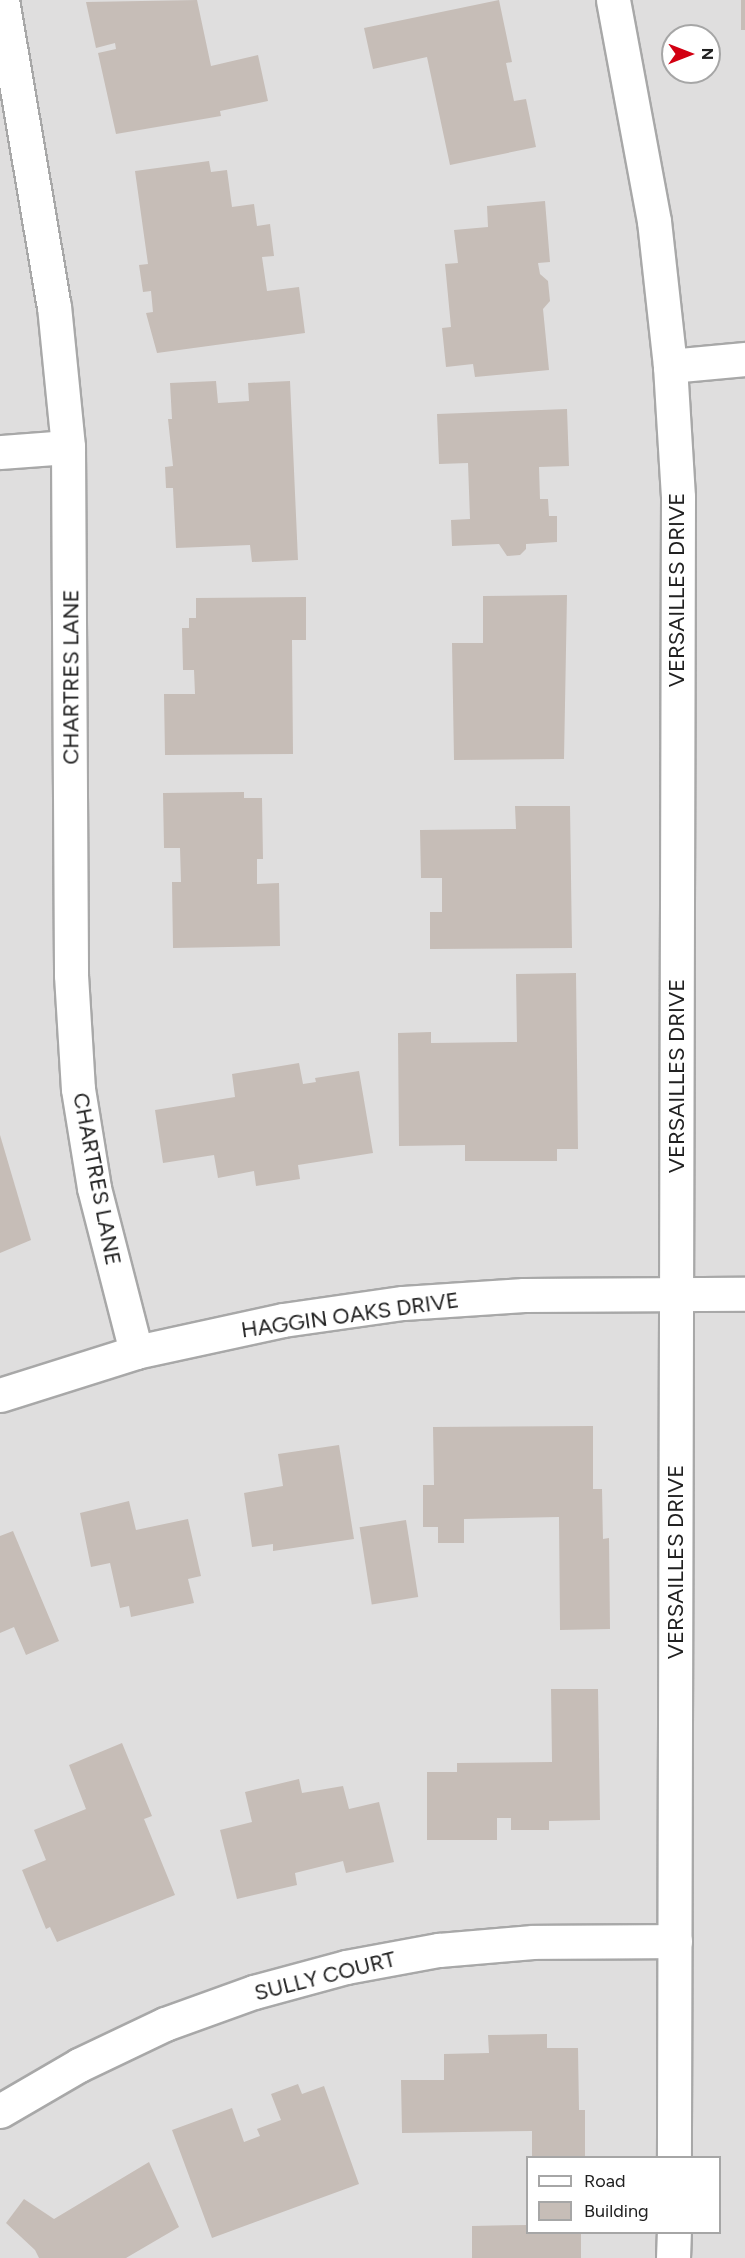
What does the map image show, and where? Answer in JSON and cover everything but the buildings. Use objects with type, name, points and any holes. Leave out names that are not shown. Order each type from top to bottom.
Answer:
[{"type":"street","name":"CHARTRES LANE","points":[[2,0],[54,306],[68,447],[71,975],[78,1089],[94,1188],[136,1353]]},
{"type":"street","name":"VERSAILLES DRIVE","points":[[613,0],[654,221],[670,366],[678,497],[674,2156]]},
{"type":"street","points":[[670,366],[745,359]]},
{"type":"street","points":[[0,452],[68,447]]},
{"type":"street","name":"HAGGIN OAKS DRIVE","points":[[0,1395],[136,1353],[283,1320],[403,1303],[524,1294],[745,1294]]},
{"type":"street","name":"SULLY COURT","points":[[0,2111],[80,2065],[165,2024],[254,1992],[346,1967],[439,1950],[533,1942],[675,1941]]},
{"type":"street","points":[[674,2234],[674,2258]]},
{"type":"shaded area","points":[[0,0],[745,0],[745,2258],[0,2258]]}]
